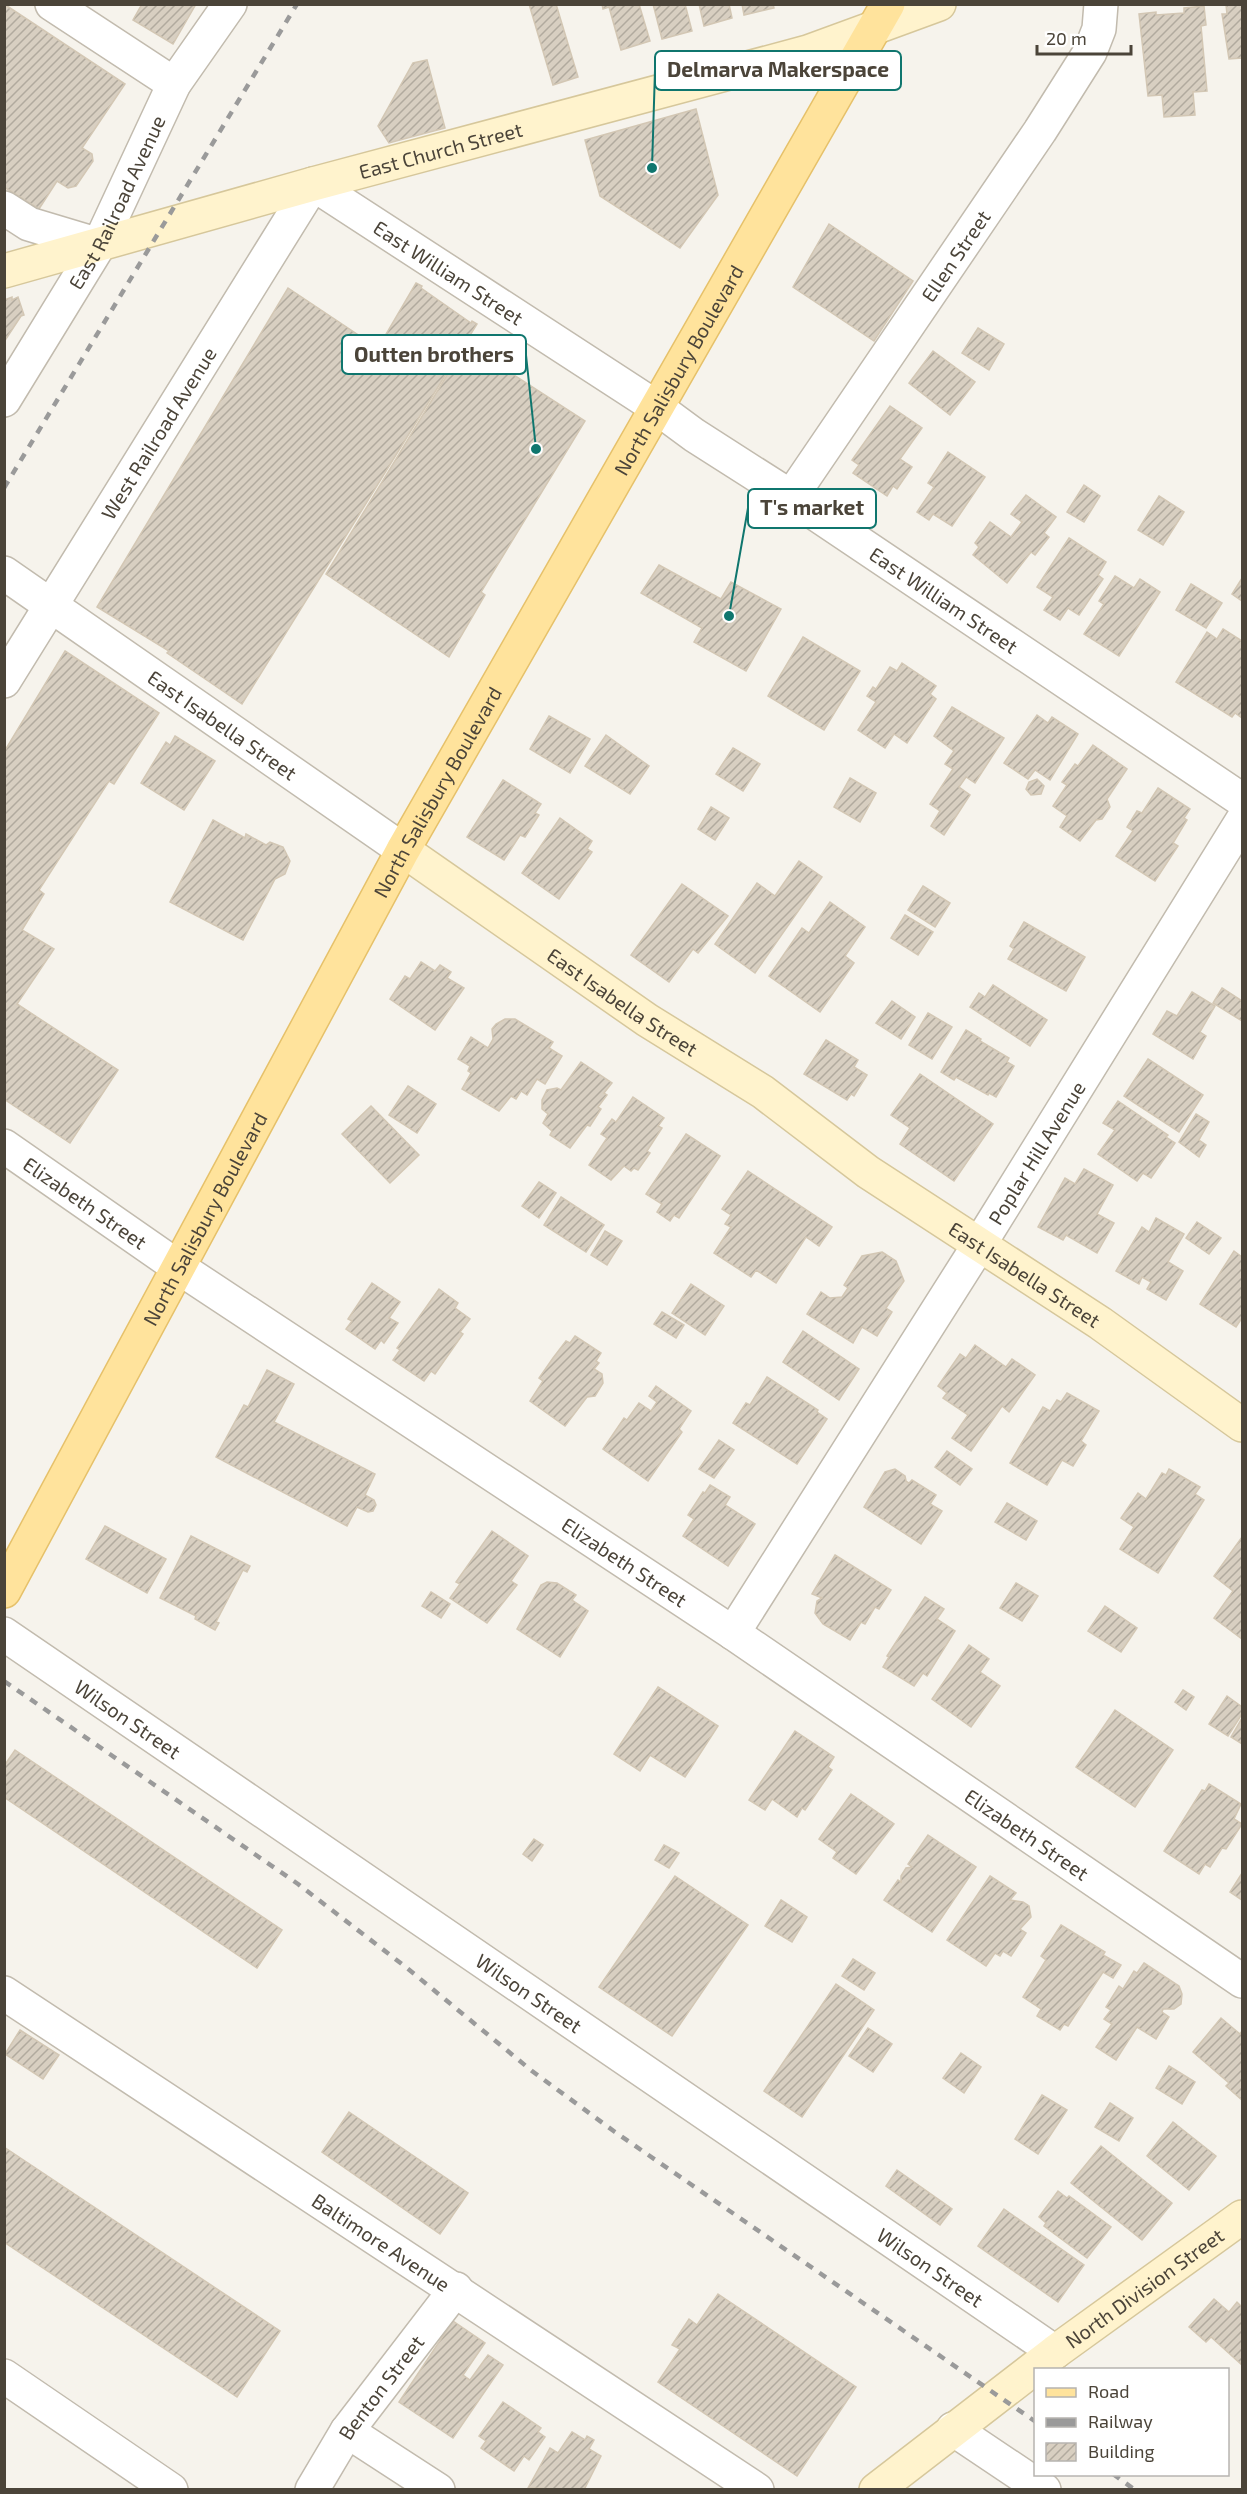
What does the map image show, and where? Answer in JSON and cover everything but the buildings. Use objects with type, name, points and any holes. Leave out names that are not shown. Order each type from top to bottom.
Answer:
[{"type":"main road","name":"North Salisbury Boulevard","points":[[4,1591],[403,850],[882,16]]},
{"type":"street","points":[[52,4],[174,84]]},
{"type":"street","name":"East Railroad Avenue","points":[[4,400],[99,245],[174,84],[230,4]]},
{"type":"street","name":"East Church Street","points":[[4,271],[313,184],[808,52],[882,16],[939,4]]},
{"type":"street","name":"Ellen Street","points":[[791,497],[1040,131],[1084,62],[1099,30],[1101,4]]},
{"type":"street","name":"East William Street","points":[[313,184],[656,407],[694,435],[791,497],[1242,800]]},
{"type":"street","name":"West Railroad Avenue","points":[[4,681],[313,184]]},
{"type":"street","points":[[4,208],[29,224],[99,245]]},
{"type":"street","name":"East Isabella Street","points":[[4,573],[647,1020],[763,1092],[868,1172],[1100,1323],[1242,1425]]},
{"type":"street","name":"Poplar Hill Avenue","points":[[733,1633],[979,1245],[1242,821]]},
{"type":"street","name":"Elizabeth Street","points":[[4,1146],[178,1268],[733,1633],[1242,1981]]},
{"type":"street","name":"Wilson Street","points":[[4,1634],[1054,2352]]},
{"type":"street","name":"Baltimore Avenue","points":[[4,1993],[456,2289],[757,2490]]},
{"type":"street","name":"North Division Street","points":[[876,2490],[1054,2352],[1242,2217]]},
{"type":"street","name":"Benton Street","points":[[312,2490],[347,2431],[456,2289]]},
{"type":"street","points":[[4,2376],[171,2490]]},
{"type":"street","points":[[953,2429],[1044,2490]]},
{"type":"street","points":[[347,2431],[438,2490]]},
{"type":"railway","points":[[4,488],[297,4]]},
{"type":"railway","points":[[4,1681],[298,1884],[407,1968],[532,2071],[615,2132],[1034,2421]]},
{"type":"railway","points":[[1116,2476],[1135,2490]]},
{"type":"place","name":"Delmarva Makerspace","points":[[652,168]]},
{"type":"place","name":"Outten brothers","points":[[536,449]]},
{"type":"place","name":"T's market","points":[[729,616]]}]
